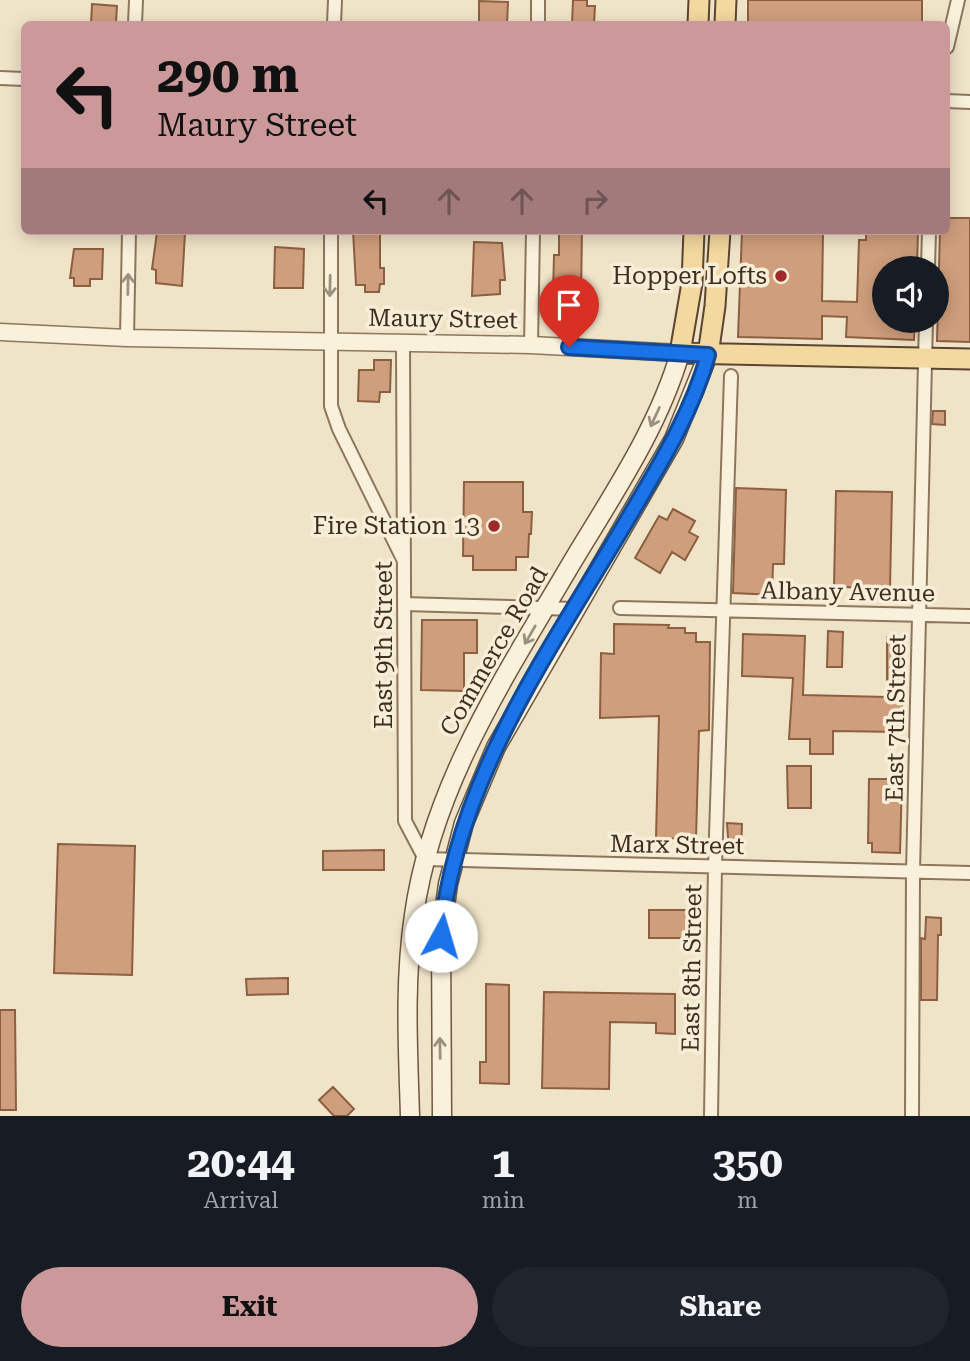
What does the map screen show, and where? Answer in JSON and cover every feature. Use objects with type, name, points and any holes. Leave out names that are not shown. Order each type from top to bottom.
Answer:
[{"type":"main road","points":[[698,21],[699,0]]},
{"type":"main road","points":[[725,21],[726,0]]},
{"type":"main road","name":"Commerce Road","points":[[410,1116],[408,967],[414,913],[425,859],[440,810],[467,746],[648,433],[680,353],[691,293],[694,235]]},
{"type":"main road","name":"Commerce Road","points":[[442,1116],[440,964],[444,909],[453,860],[485,770],[674,439],[708,355],[715,306],[720,235]]},
{"type":"main road","name":"Maury Street","points":[[680,353],[970,359]]},
{"type":"street","points":[[135,21],[136,0]]},
{"type":"street","points":[[334,21],[335,0]]},
{"type":"street","points":[[538,0],[538,21]]},
{"type":"street","points":[[950,34],[958,0]]},
{"type":"street","points":[[0,78],[21,79]]},
{"type":"street","points":[[950,101],[970,102]]},
{"type":"street","points":[[127,338],[129,235]]},
{"type":"street","points":[[331,235],[331,406],[339,429],[405,563]]},
{"type":"street","points":[[531,345],[533,235]]},
{"type":"street","points":[[928,256],[929,235]]},
{"type":"street","name":"Maury Street","points":[[0,332],[127,338],[531,345],[680,353]]},
{"type":"street","name":"East 7th Street","points":[[912,1116],[913,872],[926,333]]},
{"type":"street","name":"East 9th Street","points":[[403,342],[405,821],[425,859]]},
{"type":"street","name":"Albany Avenue","points":[[724,610],[730,376]]},
{"type":"street","points":[[404,604],[575,609]]},
{"type":"street","name":"Albany Avenue","points":[[621,608],[970,616]]},
{"type":"street","name":"East 8th Street","points":[[711,1116],[715,866],[724,610]]},
{"type":"street","name":"Marx Street","points":[[425,859],[970,873]]},
{"type":"building","points":[[573,0],[587,0],[587,6],[595,6],[594,21],[572,21]]},
{"type":"building","points":[[748,0],[922,0],[922,21],[748,21]]},
{"type":"building","points":[[479,1],[508,2],[507,21],[479,21]]},
{"type":"building","points":[[92,4],[117,6],[116,21],[91,21]]},
{"type":"building","points":[[950,218],[970,218],[970,342],[937,341],[937,333],[949,333],[949,256],[939,256],[940,235],[950,235]]},
{"type":"building","points":[[157,235],[185,235],[182,286],[156,283],[156,270],[152,269]]},
{"type":"building","points":[[353,235],[380,235],[380,268],[384,268],[384,284],[380,284],[379,292],[365,292],[365,285],[356,285]]},
{"type":"building","points":[[559,235],[582,235],[581,297],[553,294],[554,255],[559,255]]},
{"type":"building","name":"Hopper Lofts","points":[[742,235],[823,235],[822,301],[857,302],[859,240],[866,240],[866,235],[918,235],[917,256],[872,256],[872,333],[914,333],[914,340],[846,337],[847,317],[822,316],[822,339],[738,337]]},
{"type":"building","points":[[474,242],[502,243],[505,280],[500,280],[500,294],[472,296]]},
{"type":"building","points":[[275,247],[304,249],[303,288],[274,288]]},
{"type":"building","points":[[74,249],[103,249],[102,279],[90,279],[90,286],[74,286],[74,278],[70,278]]},
{"type":"building","points":[[374,360],[391,360],[390,392],[380,392],[379,402],[358,401],[359,370],[374,370]]},
{"type":"building","points":[[933,411],[945,411],[945,425],[932,424]]},
{"type":"building","name":"Fire Station 13","points":[[464,482],[523,482],[523,512],[532,512],[531,534],[528,557],[516,557],[516,570],[473,570],[473,556],[463,556]]},
{"type":"building","points":[[736,488],[786,490],[784,564],[773,564],[772,595],[733,593]]},
{"type":"building","points":[[836,491],[892,492],[890,588],[834,587]]},
{"type":"building","points":[[673,509],[695,521],[689,532],[698,537],[685,560],[672,552],[660,573],[635,558],[659,516],[667,520]]},
{"type":"building","points":[[422,620],[477,620],[477,653],[464,653],[464,691],[421,690]]},
{"type":"building","points":[[614,624],[685,628],[685,633],[696,633],[696,642],[710,642],[709,730],[699,731],[696,839],[656,838],[659,716],[600,718],[601,653],[614,654]]},
{"type":"building","points":[[828,631],[843,632],[842,667],[827,667]]},
{"type":"building","points":[[743,634],[805,636],[803,695],[887,697],[887,637],[905,637],[901,732],[833,731],[833,754],[810,754],[810,739],[789,739],[793,678],[742,676]]},
{"type":"building","points":[[787,766],[811,766],[811,808],[788,808]]},
{"type":"building","points":[[869,779],[902,779],[900,853],[872,852],[872,843],[868,843]]},
{"type":"building","points":[[727,823],[742,824],[741,851],[729,851]]},
{"type":"building","points":[[58,844],[135,846],[132,975],[54,973]]},
{"type":"building","points":[[384,850],[384,870],[323,870],[323,851]]},
{"type":"building","points":[[649,910],[699,910],[699,938],[649,938]]},
{"type":"building","points":[[926,917],[941,918],[941,935],[938,935],[937,1000],[921,1000],[921,938],[925,939]]},
{"type":"building","points":[[288,978],[288,994],[247,995],[246,979]]},
{"type":"building","points":[[486,984],[509,985],[509,1084],[480,1083],[480,1062],[486,1062]]},
{"type":"building","points":[[544,992],[675,994],[675,1034],[656,1033],[656,1023],[610,1022],[609,1089],[542,1088]]},
{"type":"building","points":[[0,1010],[15,1010],[16,1110],[0,1110]]},
{"type":"building","points":[[333,1087],[354,1109],[347,1116],[334,1116],[319,1100]]},
{"type":"place","name":"Hopper Lofts","points":[[781,276]]},
{"type":"place","name":"Fire Station 13","points":[[494,526]]},
{"type":"route","points":[[441,936],[453,860],[474,794],[485,770],[522,699],[674,439],[708,355],[569,347]]}]
